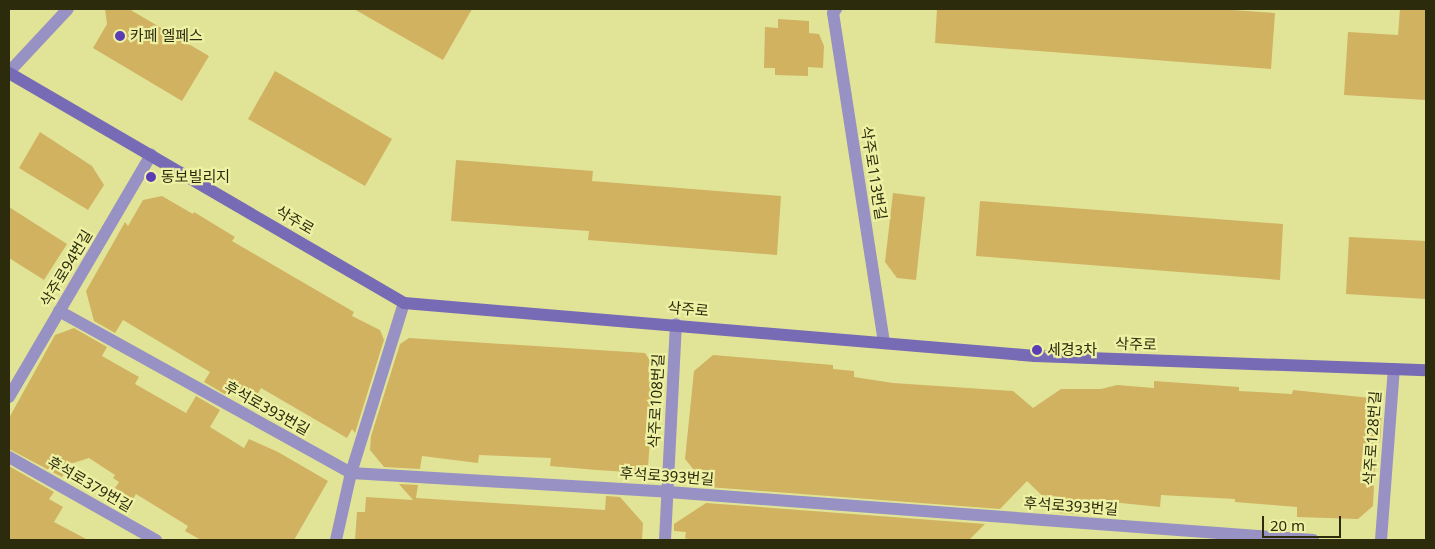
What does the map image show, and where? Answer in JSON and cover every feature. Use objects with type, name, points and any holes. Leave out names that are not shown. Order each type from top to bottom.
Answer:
[{"type":"street","name":"삭주로","points":[[68,9],[9,72],[404,304],[676,324],[1035,356],[1426,370]]},
{"type":"street","name":"삭주로113번길","points":[[836,9],[833,13],[884,342]]},
{"type":"street","name":"삭주로94번길","points":[[9,397],[151,155]]},
{"type":"street","points":[[336,540],[351,473],[404,304]]},
{"type":"street","name":"후석로393번길","points":[[59,311],[351,473],[668,492],[1313,540]]},
{"type":"street","name":"삭주로108번길","points":[[665,540],[676,324]]},
{"type":"street","name":"삭주로128번길","points":[[1381,540],[1394,369]]},
{"type":"street","name":"후석로379번길","points":[[9,457],[156,540]]},
{"type":"building","points":[[105,9],[129,9],[209,56],[182,101],[93,48],[107,24]]},
{"type":"building","points":[[354,9],[472,9],[443,60]]},
{"type":"building","points":[[937,9],[1217,9],[1275,13],[1271,69],[935,43]]},
{"type":"building","points":[[1400,9],[1426,9],[1426,100],[1344,95],[1348,32],[1398,35]]},
{"type":"building","points":[[778,19],[809,21],[809,33],[819,34],[824,46],[823,68],[808,67],[808,76],[775,75],[775,68],[764,68],[765,27],[778,28]]},
{"type":"building","points":[[275,71],[392,139],[365,186],[248,119]]},
{"type":"building","points":[[40,132],[92,166],[104,185],[88,210],[19,168]]},
{"type":"building","points":[[456,160],[593,171],[592,181],[781,196],[777,255],[588,240],[589,231],[451,221]]},
{"type":"building","points":[[893,193],[925,197],[916,280],[897,278],[885,262]]},
{"type":"building","points":[[162,196],[193,214],[194,212],[235,237],[232,241],[354,312],[352,316],[380,330],[384,340],[355,433],[352,429],[347,438],[261,388],[253,402],[232,390],[228,396],[204,382],[210,372],[123,320],[115,333],[94,321],[86,291],[125,222],[128,226],[143,200]]},
{"type":"building","points":[[980,201],[1283,224],[1280,280],[976,256]]},
{"type":"building","points":[[9,207],[67,244],[44,280],[9,258]]},
{"type":"building","points":[[1349,237],[1426,241],[1426,299],[1346,294]]},
{"type":"building","points":[[74,328],[107,347],[102,356],[139,377],[135,384],[186,413],[196,396],[220,410],[210,427],[244,448],[249,439],[278,452],[328,481],[294,540],[201,540],[185,531],[188,526],[136,494],[133,499],[115,488],[119,482],[113,478],[115,475],[89,458],[70,464],[62,477],[9,449],[9,418],[55,335]]},
{"type":"building","points":[[409,338],[645,353],[655,368],[648,467],[643,467],[643,473],[597,470],[550,466],[551,458],[479,455],[478,463],[422,456],[420,469],[384,467],[370,450],[371,436],[400,344]]},
{"type":"building","points":[[713,355],[833,365],[833,369],[854,371],[854,377],[893,383],[1013,391],[1033,408],[1061,389],[1101,389],[1117,385],[1154,388],[1154,381],[1239,387],[1239,391],[1292,394],[1293,390],[1371,398],[1382,409],[1380,443],[1376,443],[1373,506],[1358,519],[1297,517],[1297,507],[1235,502],[1235,499],[1161,495],[1160,507],[1082,499],[1082,505],[1077,504],[1076,514],[1060,513],[1027,481],[1000,509],[708,487],[685,459],[694,371]]},
{"type":"building","points":[[9,466],[54,492],[49,499],[63,507],[54,522],[88,540],[9,540]]},
{"type":"building","points":[[399,484],[418,485],[416,498],[605,510],[606,496],[620,497],[643,523],[642,540],[355,540],[357,512],[365,512],[366,497],[413,500]]},
{"type":"building","points":[[706,503],[985,524],[969,540],[690,540],[685,538],[686,532],[674,531],[674,524]]},
{"type":"place","name":"카페 엘페스","points":[[120,36]]},
{"type":"place","name":"동보빌리지","points":[[151,177]]},
{"type":"place","name":"세경3차","points":[[1037,350]]}]
